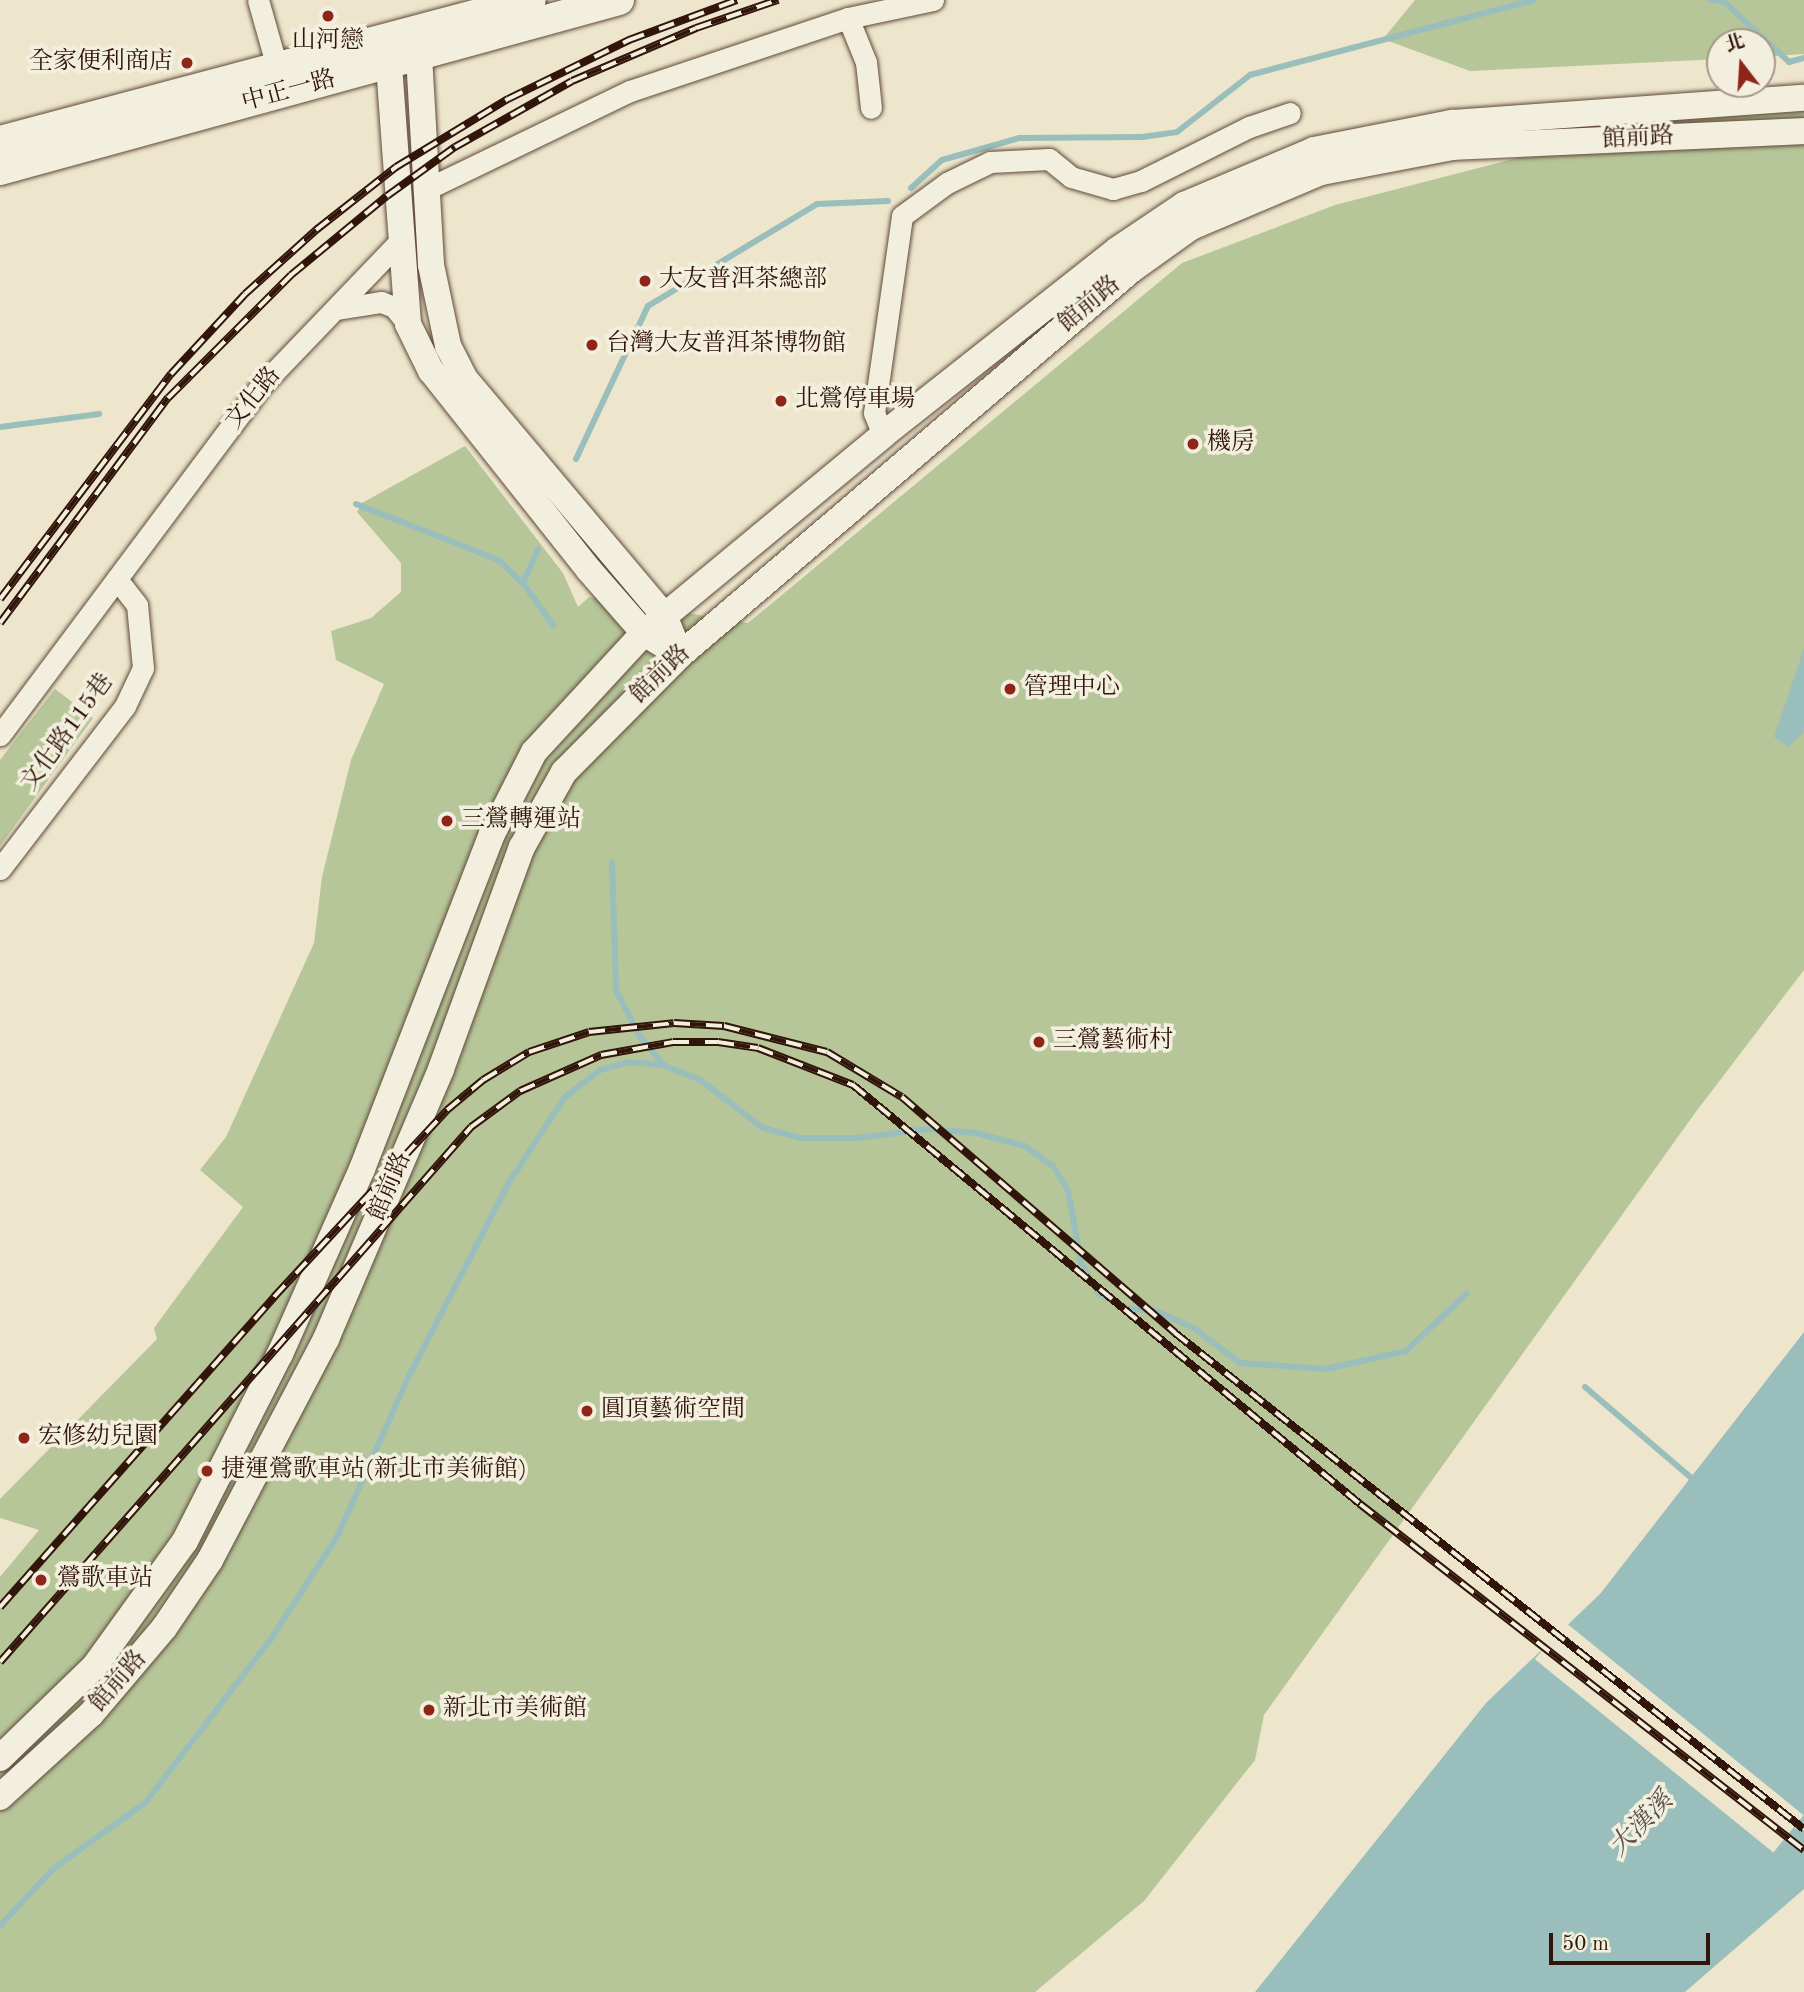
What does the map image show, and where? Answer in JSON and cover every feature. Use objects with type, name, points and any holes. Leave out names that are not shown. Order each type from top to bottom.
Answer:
[{"type":"main road","name":"中正一路","points":[[0,170],[389,64],[409,46],[531,0]]},
{"type":"main road","name":"中正一路","points":[[0,141],[277,67],[409,46],[619,0]]},
{"type":"street","points":[[258,0],[277,67]]},
{"type":"street","points":[[428,189],[630,91],[848,18],[933,0]]},
{"type":"street","points":[[848,18],[866,62],[871,108]]},
{"type":"street","points":[[409,46],[428,189],[437,310],[447,346],[465,379],[664,615],[680,655]]},
{"type":"street","points":[[389,64],[408,324]]},
{"type":"street","name":"館前路","points":[[0,1758],[94,1667],[185,1541],[280,1354],[362,1169],[492,834],[534,752],[644,633],[883,435],[1117,250],[1173,213],[1314,150],[1452,123],[1804,98]]},
{"type":"street","points":[[883,435],[874,413],[902,216],[947,183],[990,162],[1049,159],[1071,177],[1113,189],[1141,180],[1249,127],[1290,114]]},
{"type":"street","name":"館前路","points":[[0,1797],[91,1714],[164,1628],[210,1560],[326,1339],[441,1069],[522,847],[564,772],[680,655],[1120,279],[1191,227],[1321,172],[1452,147],[1804,131]]},
{"type":"street","name":"文化路","points":[[0,736],[261,386],[400,241]]},
{"type":"street","points":[[337,309],[381,302],[394,307],[408,324],[431,371],[644,633],[680,655]]},
{"type":"street","name":"文化路115巷","points":[[0,869],[125,706],[143,668],[137,605],[117,579]]},
{"type":"green space","points":[[1415,0],[1804,0],[1804,54],[1776,56],[1776,28],[1706,28],[1706,60],[1470,71],[1383,39]]},
{"type":"green space","name":"三鶯藝術村","points":[[1804,84],[1804,970],[1695,1113],[1264,1715],[1255,1760],[1144,1901],[1035,1992],[0,1992],[0,1577],[39,1530],[0,1518],[0,1499],[157,1339],[154,1328],[243,1207],[200,1170],[226,1137],[314,943],[322,877],[351,760],[384,684],[336,660],[331,631],[371,618],[401,592],[401,563],[357,512],[362,503],[465,446],[563,573],[578,607],[589,597],[748,623],[1182,263],[1335,205],[1750,98],[1776,98],[1776,91]]},
{"type":"green space","points":[[55,689],[93,718],[0,846],[0,760]]},
{"type":"water","points":[[1804,648],[1804,732],[1788,747],[1774,737]]},
{"type":"water","name":"大漢溪","points":[[1804,1332],[1804,1889],[1685,1992],[1255,1992],[1486,1703],[1600,1594]]},
{"type":"pier","points":[[1565,1622],[1804,1815],[1773,1853],[1535,1659]]},
{"type":"waterway","points":[[911,188],[942,160],[1019,138],[1142,137],[1177,132],[1250,75],[1533,0]]},
{"type":"waterway","points":[[1711,0],[1723,1],[1789,62],[1804,58]]},
{"type":"waterway","points":[[576,459],[648,306],[817,204],[888,201]]},
{"type":"waterway","points":[[0,427],[99,414]]},
{"type":"waterway","points":[[356,504],[498,560],[523,583],[553,625]]},
{"type":"waterway","points":[[523,583],[538,549]]},
{"type":"waterway","points":[[612,862],[616,990],[639,1035],[663,1065]]},
{"type":"waterway","points":[[0,1926],[53,1869],[145,1803],[271,1639],[338,1535],[408,1378],[508,1184],[565,1097],[600,1070],[630,1062],[663,1065],[700,1080],[763,1128],[801,1138],[857,1138],[928,1129],[976,1133],[1025,1146],[1053,1166],[1068,1190],[1081,1263],[1098,1293],[1125,1308],[1156,1311],[1194,1328],[1240,1363],[1326,1369],[1406,1351],[1466,1294]]},
{"type":"waterway","points":[[1585,1387],[1695,1481]]},
{"type":"railway","points":[[0,599],[171,374],[245,294],[316,230],[396,167],[508,99],[629,40],[737,0]]},
{"type":"railway","points":[[0,623],[168,398],[291,275],[387,196],[455,147],[572,81],[696,28],[778,0]]},
{"type":"railway","points":[[0,1607],[274,1297],[447,1110],[483,1080],[529,1052],[589,1032],[674,1023],[724,1026],[827,1052],[902,1097],[1175,1333],[1804,1829]]},
{"type":"railway","points":[[0,1662],[471,1127],[520,1091],[601,1055],[673,1042],[718,1042],[758,1048],[853,1085],[1360,1504],[1804,1850]]},
{"type":"place","name":"山河戀","points":[[328,16]]},
{"type":"place","name":"全家便利商店","points":[[187,63]]},
{"type":"place","name":"大友普洱茶總部","points":[[645,281]]},
{"type":"place","name":"台灣大友普洱茶博物館","points":[[592,345]]},
{"type":"place","name":"北鶯停車場","points":[[781,401]]},
{"type":"place","name":"機房","points":[[1193,444]]},
{"type":"place","name":"管理中心","points":[[1010,689]]},
{"type":"place","name":"三鶯轉運站","points":[[447,821]]},
{"type":"place","name":"三鶯藝術村","points":[[1039,1042]]},
{"type":"place","name":"圓頂藝術空間","points":[[587,1411]]},
{"type":"place","name":"宏修幼兒園","points":[[24,1438]]},
{"type":"place","name":"捷運鶯歌車站(新北市美術館)","points":[[207,1471]]},
{"type":"place","name":"鶯歌車站","points":[[41,1580]]},
{"type":"place","name":"新北市美術館","points":[[429,1710]]}]
